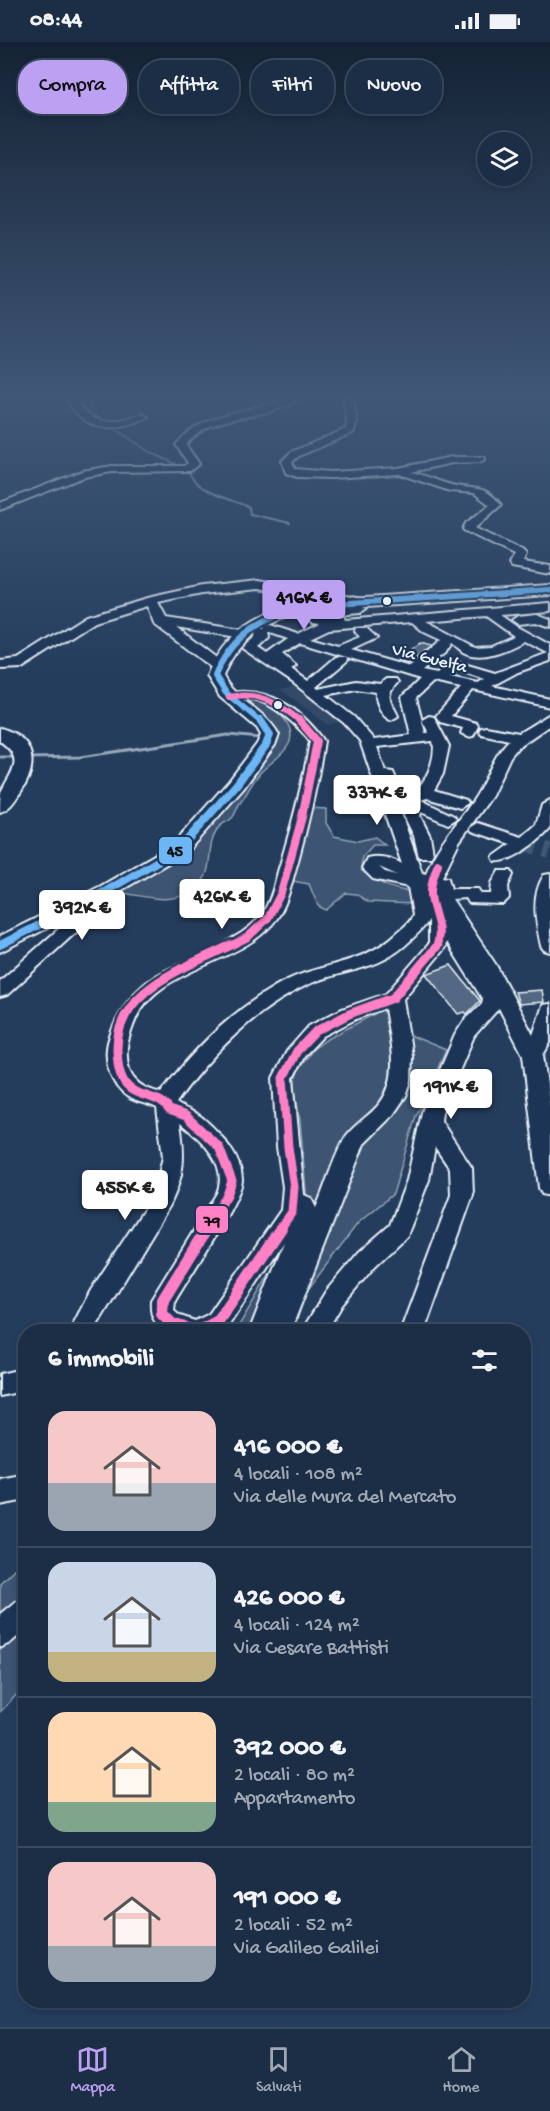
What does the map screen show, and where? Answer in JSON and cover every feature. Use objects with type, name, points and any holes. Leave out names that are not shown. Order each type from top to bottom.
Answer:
[{"type":"main road","points":[[0,945],[108,890],[180,848],[236,785],[267,745],[270,735],[265,724],[230,696],[216,681],[215,676],[219,663],[243,634],[276,615],[298,608],[364,602],[397,603],[550,590]]},
{"type":"main road","points":[[0,733],[13,740],[25,757],[19,778],[0,806]]},
{"type":"street","points":[[0,507],[38,492]]},
{"type":"street","points":[[479,492],[496,505],[470,525],[469,529],[518,553],[520,555],[516,564],[550,570]]},
{"type":"street","points":[[0,665],[17,665],[79,624],[103,615],[201,590],[260,584],[364,602]]},
{"type":"street","points":[[151,601],[160,621],[219,663],[232,656],[253,635],[308,615],[397,603]]},
{"type":"street","points":[[432,631],[491,616],[550,608]]},
{"type":"street","points":[[103,615],[243,634]]},
{"type":"street","points":[[491,616],[528,651],[523,653],[536,662]]},
{"type":"street","points":[[548,714],[499,760],[484,796],[469,805],[415,798],[394,793],[379,743],[373,732],[273,656],[299,638],[326,626],[389,619],[491,616],[537,618],[550,623]]},
{"type":"street","points":[[415,618],[436,635],[479,651],[516,640],[550,650]]},
{"type":"street","points":[[321,628],[338,637],[386,624],[389,619]]},
{"type":"street","points":[[452,626],[469,646],[509,670]]},
{"type":"street","points":[[266,630],[262,638],[249,648],[297,679],[362,733],[367,740],[374,762],[429,874],[487,965],[533,1055],[550,1188]]},
{"type":"street","name":"Via Guelfa","points":[[266,630],[299,638],[344,655],[471,688],[548,714]]},
{"type":"street","points":[[317,688],[325,671],[370,638],[361,631]]},
{"type":"street","points":[[391,716],[382,696],[383,689],[443,645],[469,646]]},
{"type":"street","points":[[458,666],[469,646]]},
{"type":"street","points":[[468,733],[471,726],[445,719],[443,716],[471,688],[509,670],[550,657]]},
{"type":"street","points":[[419,739],[409,697],[454,665],[494,677]]},
{"type":"street","points":[[317,688],[356,685],[383,689]]},
{"type":"street","points":[[172,1324],[162,1314],[163,1300],[227,1195],[232,1181],[219,1147],[186,1116],[130,1090],[123,1081],[118,1068],[117,1041],[125,1016],[132,1004],[152,985],[248,937],[268,918],[281,893],[317,741],[310,730],[296,717],[255,695],[230,696]]},
{"type":"street","points":[[212,1324],[218,1321],[292,1212],[294,1187],[288,1147],[284,1078],[297,1051],[316,1031],[349,1014],[393,998],[438,945],[439,924],[431,898],[429,874],[421,835],[412,816],[415,798],[439,763],[442,744],[429,720]]},
{"type":"street","points":[[486,731],[522,738]]},
{"type":"street","points":[[379,743],[438,735]]},
{"type":"street","points":[[415,798],[463,823],[522,842]]},
{"type":"street","points":[[85,1324],[93,1306],[161,1202],[170,1180],[174,1161],[173,1138],[168,1125],[166,1106],[201,1056],[262,1005],[298,982],[375,958],[392,948],[420,921],[429,874],[463,823],[469,805]]},
{"type":"street","points":[[501,857],[536,835],[544,826],[550,805]]},
{"type":"street","points":[[429,874],[472,893],[476,899],[497,900],[500,898],[498,892],[505,875]]},
{"type":"street","points":[[548,887],[547,918],[550,946]]},
{"type":"street","points":[[0,991],[68,930],[112,898],[113,894],[108,890]]},
{"type":"street","points":[[318,1324],[334,1298],[353,1275],[399,1230],[418,1180],[430,1122],[465,1035],[473,1023],[490,1008],[492,1000],[447,927],[439,924]]},
{"type":"street","points":[[281,1324],[355,1140],[386,1110],[396,1096],[401,1081],[402,1056],[393,998]]},
{"type":"street","points":[[533,1055],[540,1044],[550,1010]]},
{"type":"street","points":[[415,1324],[462,1195],[461,1168],[430,1122]]},
{"type":"street","points":[[264,1324],[307,1212],[303,1204],[293,1200]]},
{"type":"street","points":[[0,1385],[18,1380]]},
{"type":"street","points":[[0,1492],[18,1489]]},
{"type":"street","points":[[0,1633],[18,1618]]},
{"type":"shaded area","points":[[302,684],[321,700],[316,702],[323,702],[344,720],[328,725],[281,690]]},
{"type":"shaded area","points":[[253,700],[267,705],[281,715],[290,729],[289,744],[283,753],[257,777],[233,817],[217,830],[211,846],[208,869],[201,883],[185,895],[168,899],[123,893],[121,887],[172,861],[194,842],[272,746],[247,704]]},
{"type":"shaded area","points":[[310,808],[326,809],[326,823],[334,836],[358,841],[375,837],[385,845],[373,845],[362,857],[361,870],[385,885],[413,892],[414,904],[368,902],[356,894],[346,893],[326,910],[318,906],[309,884],[292,881]]},
{"type":"shaded area","points":[[385,1008],[405,1019],[407,1034],[446,1050],[416,1116],[393,1194],[358,1223],[306,1292],[296,1324],[240,1324],[298,1226],[307,1203],[295,1079],[313,1049]]},
{"type":"shaded area","points":[[18,1565],[18,1693],[0,1712],[0,1583]]},
{"type":"building","points":[[420,643],[431,646],[409,664],[397,661]]},
{"type":"building","points":[[451,965],[480,1001],[467,1014],[465,1012],[458,1014],[426,974]]},
{"type":"building","points":[[542,990],[544,1002],[519,1004],[515,992]]},
{"type":"waterway","points":[[212,492],[249,507],[250,514],[290,523]]},
{"type":"waterway","points":[[28,758],[80,757],[228,735],[260,738]]},
{"type":"waterway","points":[[0,757],[18,757]]},
{"type":"tunnel","points":[[522,842],[550,851]]},
{"type":"transit line","name":"45","points":[[0,945],[108,890],[180,848],[236,785],[266,745],[270,735],[258,719],[226,693],[215,676],[228,649],[249,629],[276,615],[304,606],[550,590]]},
{"type":"transit line","name":"79","points":[[172,1324],[162,1314],[163,1300],[227,1195],[232,1181],[219,1147],[186,1116],[169,1110],[165,1103],[130,1090],[123,1081],[118,1068],[117,1041],[125,1016],[132,1004],[152,985],[248,937],[268,918],[281,893],[302,817],[317,741],[298,719],[270,701],[253,695],[229,697]]},
{"type":"transit line","name":"79","points":[[212,1324],[218,1321],[292,1212],[294,1187],[288,1147],[283,1078],[297,1051],[316,1031],[349,1014],[393,998],[438,945],[439,924],[431,898],[431,885],[438,864]]}]
